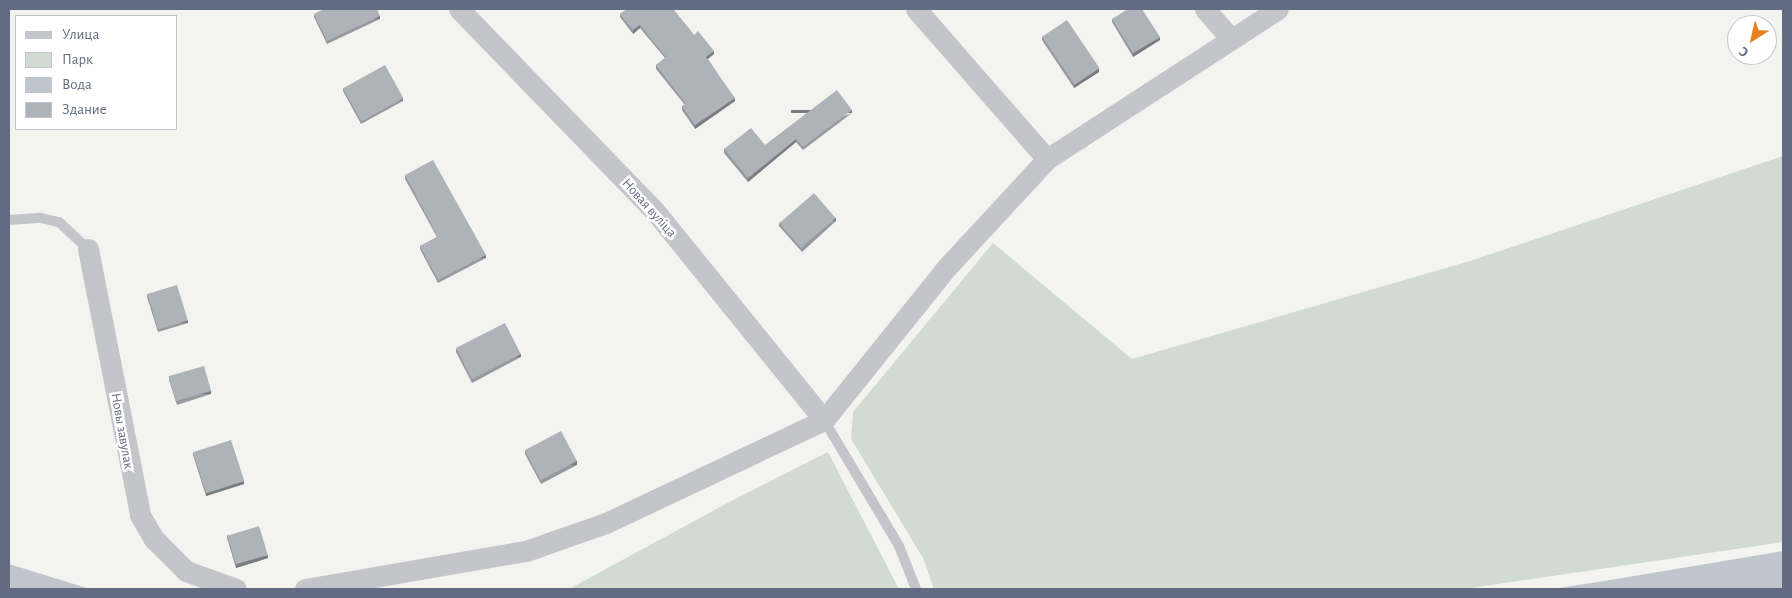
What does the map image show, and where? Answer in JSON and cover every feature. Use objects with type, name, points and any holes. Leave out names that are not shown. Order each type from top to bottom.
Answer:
[{"type":"street","name":"Новая вуліца","points":[[459,9],[654,210],[824,420]]},
{"type":"street","points":[[916,9],[1047,159]]},
{"type":"street","points":[[1205,9],[1230,38]]},
{"type":"street","points":[[305,589],[526,551],[606,523],[824,420],[947,267],[1047,159],[1230,38],[1278,9]]},
{"type":"street","name":"Новы завулак","points":[[88,249],[140,516],[168,556],[210,583],[236,589]]},
{"type":"lane","points":[[9,220],[41,218],[59,222],[88,249]]},
{"type":"lane","points":[[824,420],[899,546],[916,589]]},
{"type":"green space","points":[[1783,156],[1783,542],[1464,589],[934,589],[923,558],[851,439],[853,412],[993,243],[1132,359],[1470,261]]},
{"type":"green space","points":[[828,452],[899,589],[569,589],[733,500]]},
{"type":"water","points":[[1783,551],[1783,589],[1552,589],[1604,581]]},
{"type":"water","points":[[9,564],[90,589],[9,589]]},
{"type":"building","points":[[324,9],[377,9],[380,16],[327,41],[314,14]]},
{"type":"building","points":[[627,9],[673,9],[694,35],[698,31],[714,51],[706,57],[735,98],[695,125],[682,106],[686,104],[656,65],[666,57],[640,25],[633,30],[620,14]]},
{"type":"building","points":[[1128,9],[1142,9],[1160,37],[1133,53],[1112,19]]},
{"type":"building","points":[[1067,20],[1099,68],[1075,85],[1042,37]]},
{"type":"building","points":[[385,65],[403,98],[361,122],[343,88]]},
{"type":"building","points":[[837,90],[852,110],[803,147],[796,139],[748,178],[724,149],[751,128],[765,145]]},
{"type":"building","points":[[433,160],[486,255],[438,280],[420,246],[438,237],[405,175]]},
{"type":"building","points":[[814,193],[836,218],[801,248],[779,223]]},
{"type":"building","points":[[177,285],[188,320],[158,329],[147,294]]},
{"type":"building","points":[[505,323],[521,354],[472,379],[456,348]]},
{"type":"building","points":[[204,366],[211,391],[176,401],[168,376]]},
{"type":"building","points":[[561,431],[577,461],[541,480],[525,450]]},
{"type":"building","points":[[231,440],[244,481],[206,493],[193,452]]},
{"type":"building","points":[[259,526],[268,555],[236,564],[227,536]]}]
